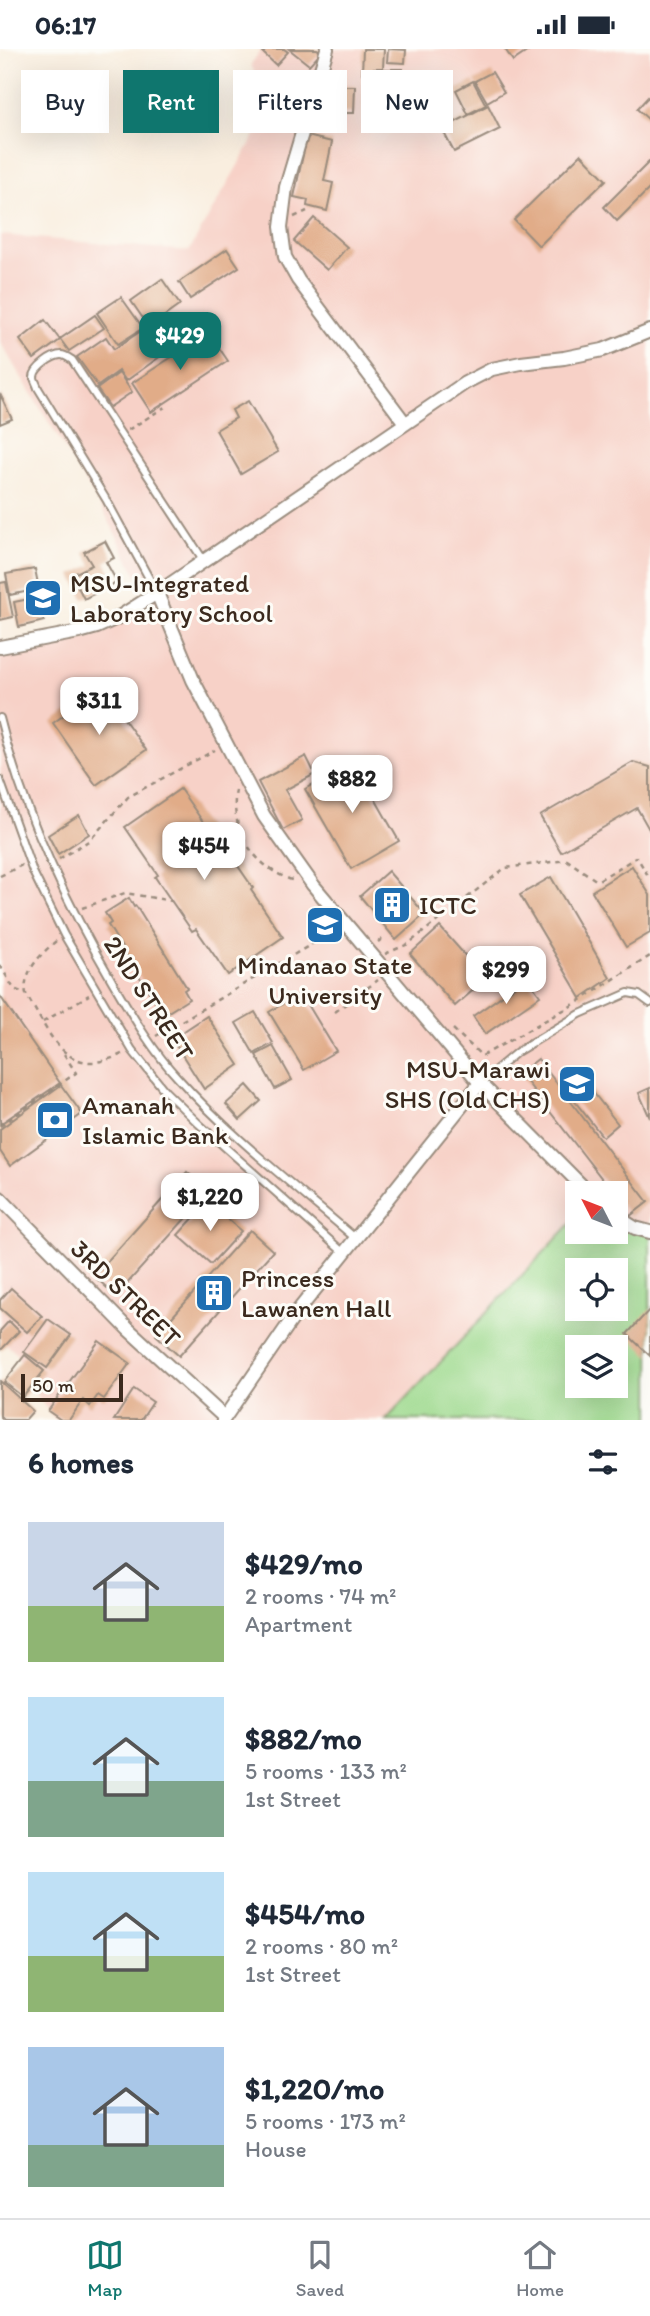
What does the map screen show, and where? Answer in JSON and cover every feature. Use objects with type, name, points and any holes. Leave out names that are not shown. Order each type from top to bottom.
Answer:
[{"type":"street","points":[[327,49],[286,187],[281,227],[285,257],[298,280],[405,423]]},
{"type":"street","points":[[0,647],[79,632],[119,617],[465,383],[492,369],[603,350],[650,331]]},
{"type":"street","points":[[157,593],[193,680],[264,816],[310,880],[386,974],[480,1083],[577,1181]]},
{"type":"street","points":[[223,1418],[260,1362],[355,1238],[480,1083]]},
{"type":"street","name":"3RD STREET","points":[[0,1198],[119,1320],[223,1418]]},
{"type":"street","points":[[628,1224],[650,1232]]},
{"type":"lane","points":[[157,593],[107,501],[34,379],[34,373],[57,356],[68,358],[77,366],[204,561]]},
{"type":"lane","name":"2ND STREET","points":[[0,718],[20,784],[50,864],[72,911],[148,1041],[178,1078],[211,1111],[355,1238]]},
{"type":"lane","name":"2ND STREET","points":[[0,780],[29,862],[64,935],[132,1050],[165,1091],[259,1179],[344,1253]]},
{"type":"lane","points":[[480,1083],[517,1052],[580,1014],[628,993],[639,995],[650,1003]]},
{"type":"path","points":[[120,435],[165,407]]},
{"type":"path","points":[[50,864],[90,840],[128,797],[227,744]]},
{"type":"path","points":[[241,771],[233,809],[237,824],[250,847],[265,866],[277,873],[290,880],[310,880]]},
{"type":"path","points":[[374,958],[408,944],[505,868],[567,860],[597,881],[637,857],[650,879]]},
{"type":"path","points":[[0,876],[29,862]]},
{"type":"path","points":[[72,911],[125,893],[172,901]]},
{"type":"path","points":[[148,1041],[233,988],[346,924]]},
{"type":"path","points":[[0,1126],[76,1073],[26,994],[25,986],[34,965],[44,952],[64,935]]},
{"type":"path","points":[[453,1029],[482,1056],[578,1002],[650,956]]},
{"type":"path","points":[[0,965],[14,989],[26,994]]},
{"type":"path","points":[[335,1012],[386,974]]},
{"type":"path","points":[[43,1022],[97,991]]},
{"type":"path","points":[[60,1049],[68,1057],[87,1062],[112,1059],[132,1050]]},
{"type":"path","points":[[227,1214],[259,1179]]},
{"type":"shaded area","name":"Mindanao State University","points":[[262,49],[650,49],[650,1420],[56,1420],[39,1399],[15,1352],[0,1338],[0,657],[97,635],[152,606],[108,519],[0,342],[0,235],[189,251],[256,133],[347,133],[347,70],[253,70],[251,64]]},
{"type":"green space","points":[[628,1222],[650,1227],[650,1420],[386,1420],[565,1230],[565,1244],[628,1244]]},
{"type":"building","points":[[267,49],[284,49],[288,52],[276,65],[263,53]]},
{"type":"building","points":[[289,49],[317,49],[321,52],[309,65]]},
{"type":"building","points":[[363,49],[384,49],[383,68],[362,70]]},
{"type":"building","points":[[388,49],[406,50],[405,63],[387,62]]},
{"type":"building","points":[[505,49],[531,49],[513,61]]},
{"type":"building","points":[[492,72],[504,92],[487,102],[475,81]]},
{"type":"building","points":[[473,81],[486,105],[468,114],[456,90]]},
{"type":"building","points":[[347,86],[355,86],[354,113],[347,113]]},
{"type":"building","points":[[648,97],[650,99],[650,121],[637,109]]},
{"type":"building","points":[[488,105],[500,129],[454,152],[444,133],[453,133],[453,123]]},
{"type":"building","points":[[307,136],[332,142],[324,181],[333,183],[327,211],[307,206],[308,200],[294,197]]},
{"type":"building","points":[[581,154],[606,180],[539,246],[514,220]]},
{"type":"building","points":[[650,161],[650,188],[617,221],[604,207]]},
{"type":"building","points":[[314,218],[347,247],[327,270],[294,241]]},
{"type":"building","points":[[227,249],[239,267],[190,299],[179,282]]},
{"type":"building","points":[[162,279],[180,305],[149,327],[131,301]]},
{"type":"building","points":[[121,297],[143,328],[118,344],[97,313]]},
{"type":"building","points":[[95,315],[104,328],[69,351],[60,339]]},
{"type":"building","points":[[45,320],[60,340],[34,359],[20,340]]},
{"type":"building","points":[[147,327],[165,353],[126,381],[119,371],[98,386],[77,357],[106,337],[114,349]]},
{"type":"building","points":[[209,333],[228,361],[151,412],[132,383]]},
{"type":"building","points":[[119,373],[132,392],[110,407],[97,389]]},
{"type":"building","points":[[0,394],[12,419],[0,424]]},
{"type":"building","points":[[248,401],[278,452],[241,474],[216,430],[236,418],[232,410]]},
{"type":"building","points":[[105,541],[114,558],[106,562],[117,582],[84,599],[72,575],[92,565],[84,552]]},
{"type":"building","points":[[35,569],[39,589],[10,595],[6,574]]},
{"type":"building","points":[[6,582],[13,617],[0,620],[0,583]]},
{"type":"building","points":[[39,597],[44,621],[19,627],[14,602]]},
{"type":"building","points":[[102,688],[146,750],[96,785],[53,723]]},
{"type":"building","points":[[306,756],[315,774],[285,790],[302,820],[283,830],[258,782]]},
{"type":"building","points":[[353,760],[399,841],[351,869],[305,789]]},
{"type":"building","points":[[633,762],[650,767],[650,831],[637,808],[561,852],[540,816]]},
{"type":"building","points":[[180,789],[213,836],[216,834],[283,937],[228,975],[196,929],[192,931],[125,827]]},
{"type":"building","points":[[79,815],[89,834],[58,854],[48,835]]},
{"type":"building","points":[[632,866],[650,895],[650,933],[626,947],[592,891]]},
{"type":"building","name":"ICTC","points":[[388,871],[425,914],[396,940],[360,896]]},
{"type":"building","points":[[551,877],[610,978],[581,998],[520,895]]},
{"type":"building","points":[[129,898],[187,988],[184,990],[189,999],[165,1014],[108,925],[111,923],[105,913]]},
{"type":"building","points":[[440,927],[486,979],[455,1006],[410,954]]},
{"type":"building","points":[[527,978],[540,996],[485,1034],[473,1016]]},
{"type":"building","points":[[301,993],[336,1051],[304,1070],[269,1012]]},
{"type":"building","points":[[0,996],[60,1083],[0,1124]]},
{"type":"building","points":[[255,1012],[273,1043],[254,1054],[236,1023]]},
{"type":"building","points":[[207,1016],[239,1065],[204,1089],[172,1039]]},
{"type":"building","points":[[273,1046],[292,1080],[275,1089],[256,1055]]},
{"type":"building","points":[[538,1059],[648,1202],[630,1216],[628,1181],[604,1181],[520,1073]]},
{"type":"building","points":[[585,1082],[618,1124],[603,1137],[569,1094]]},
{"type":"building","points":[[61,1085],[82,1114],[10,1166],[0,1151],[0,1129]]},
{"type":"building","points":[[247,1085],[261,1101],[240,1120],[226,1104]]},
{"type":"building","points":[[650,1088],[650,1118],[639,1093]]},
{"type":"building","name":"Princess Lawanen Hall","points":[[187,1172],[209,1192],[116,1296],[94,1276]]},
{"type":"building","points":[[208,1202],[241,1231],[211,1264],[178,1235]]},
{"type":"building","name":"Princess Lawanen Hall","points":[[250,1230],[273,1251],[179,1356],[156,1335]]},
{"type":"building","points":[[11,1288],[42,1316],[27,1332],[0,1308],[0,1300]]},
{"type":"building","points":[[650,1309],[650,1356],[627,1334]]},
{"type":"building","points":[[48,1319],[71,1335],[47,1368],[24,1352]]},
{"type":"building","points":[[9,1321],[19,1331],[0,1351],[0,1331]]},
{"type":"building","points":[[99,1341],[130,1363],[104,1399],[98,1395],[90,1406],[83,1400],[69,1420],[61,1420],[48,1411]]},
{"type":"building","points":[[25,1355],[44,1371],[23,1397],[4,1382]]},
{"type":"building","points":[[0,1381],[33,1411],[25,1420],[4,1420],[0,1416]]},
{"type":"building","points":[[134,1389],[153,1402],[141,1420],[114,1420]]},
{"type":"place","name":"MSU-Integrated Laboratory School","points":[[43,598]]},
{"type":"place","name":"ICTC","points":[[392,905]]},
{"type":"place","name":"Mindanao State University","points":[[325,925]]},
{"type":"place","name":"MSU-Marawi SHS (Old CHS)","points":[[577,1084]]},
{"type":"place","name":"Amanah Islamic Bank","points":[[55,1120]]},
{"type":"place","name":"Princess Lawanen Hall","points":[[214,1293]]}]
